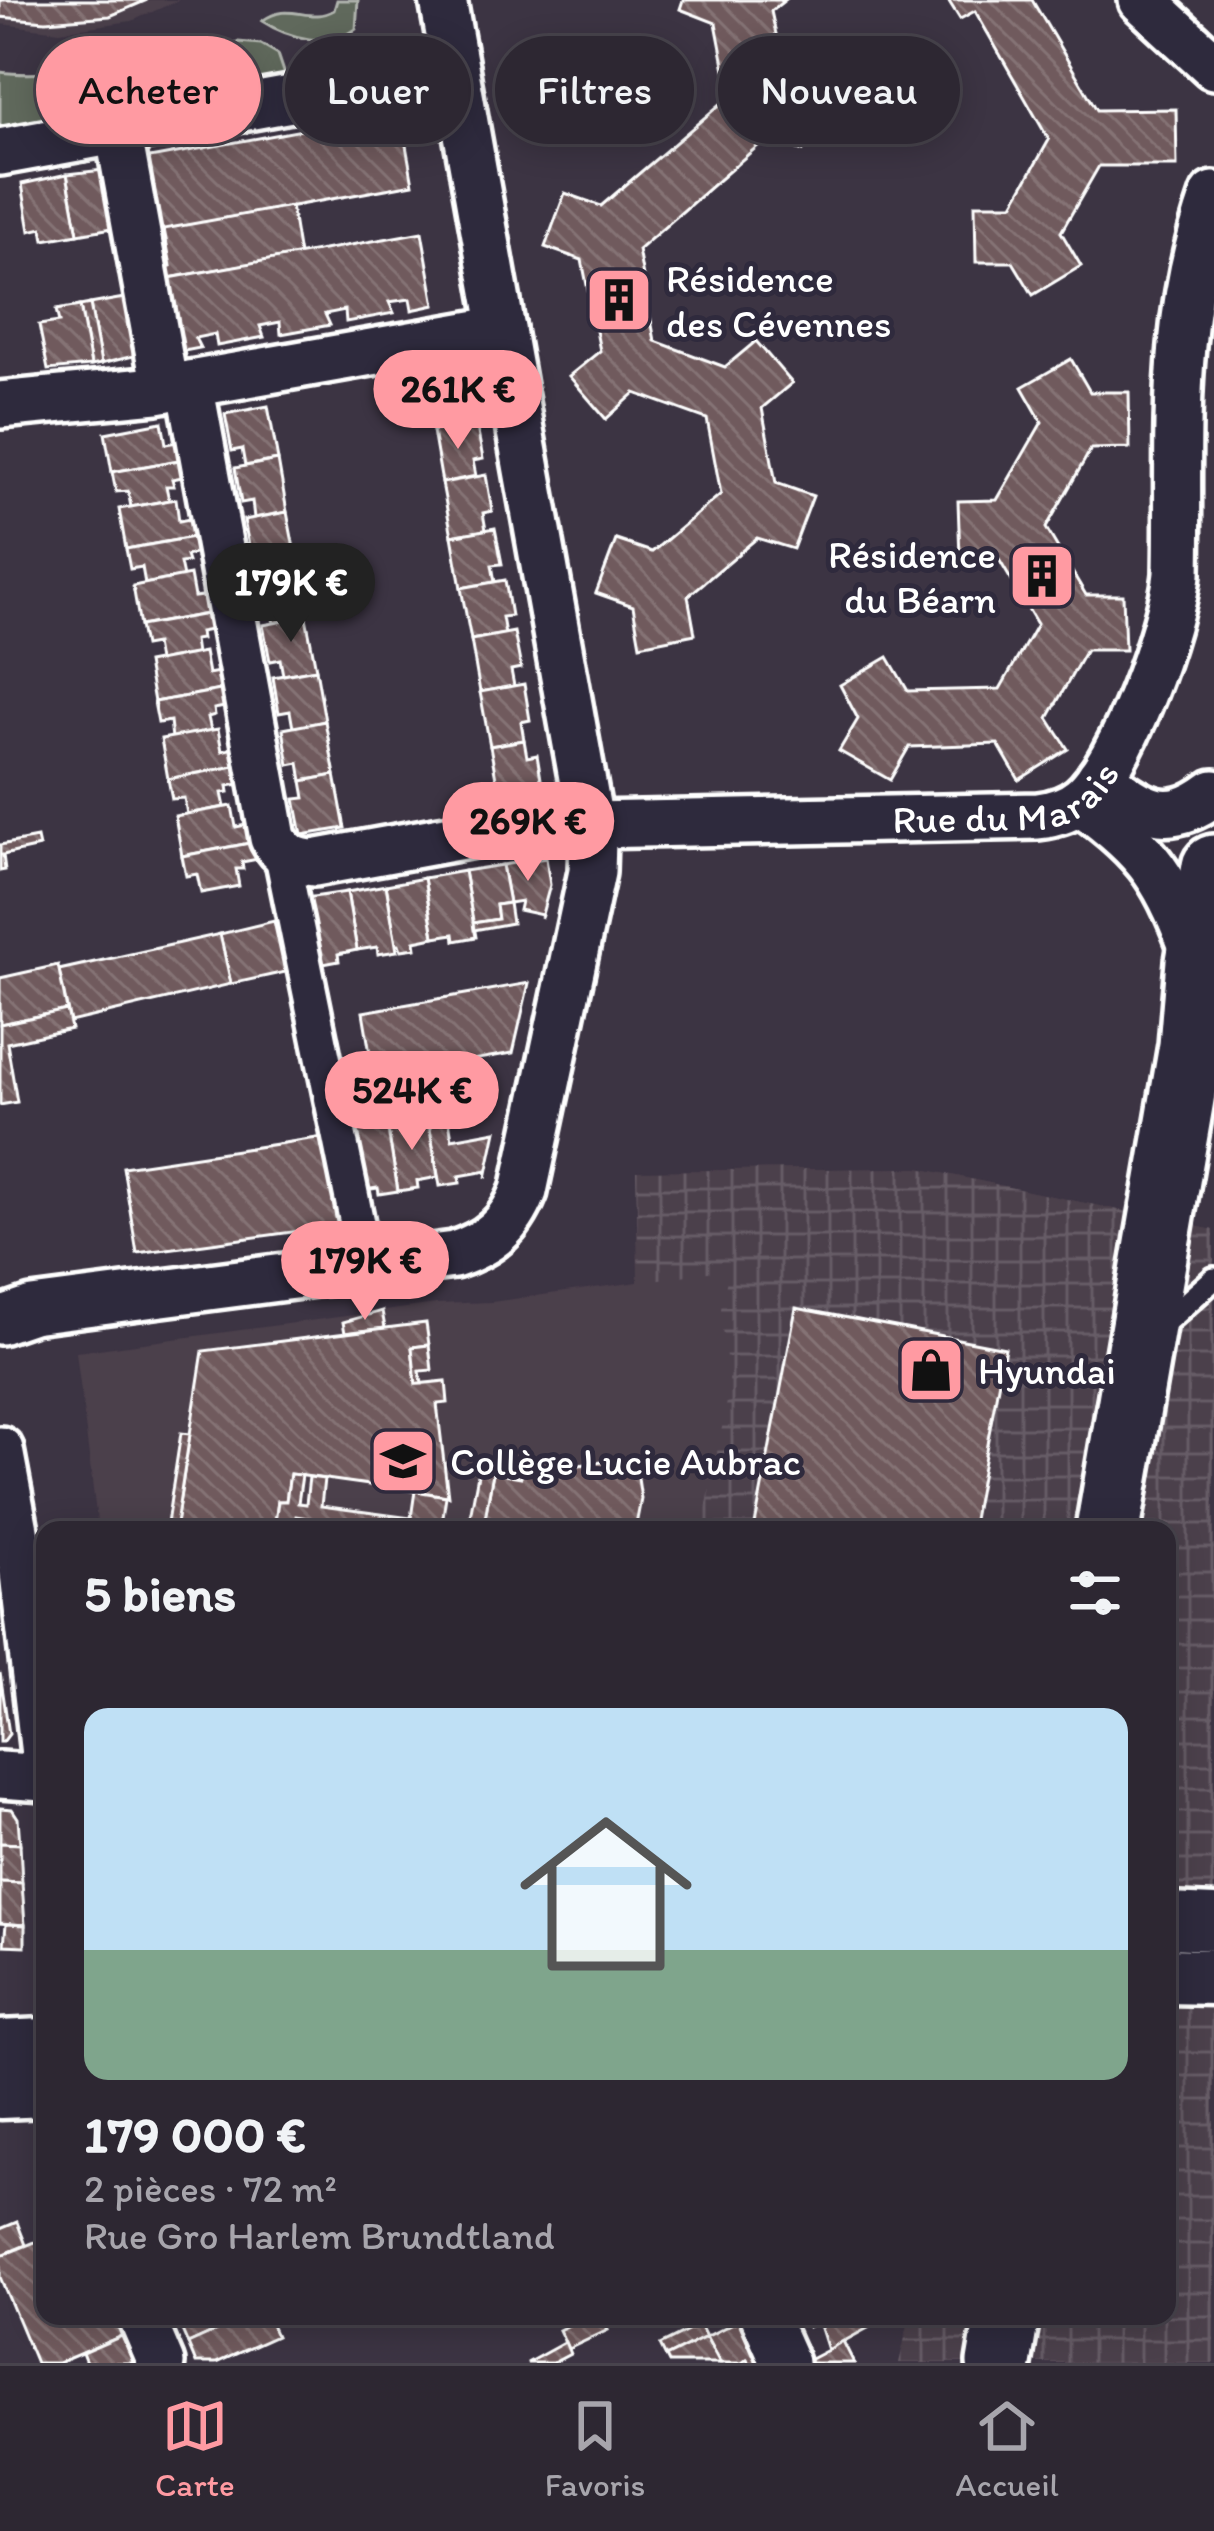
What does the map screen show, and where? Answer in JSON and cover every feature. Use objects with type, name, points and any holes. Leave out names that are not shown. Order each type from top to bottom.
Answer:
[{"type":"main road","points":[[1111,1521],[1178,1311],[1191,1046],[1209,909]]},
{"type":"main road","points":[[1144,1521],[1214,1109]]},
{"type":"main road","points":[[974,2363],[980,2325]]},
{"type":"main road","points":[[999,2363],[1005,2325]]},
{"type":"street","points":[[443,0],[449,36]]},
{"type":"street","points":[[1142,0],[1214,66]]},
{"type":"street","points":[[0,152],[43,144]]},
{"type":"street","points":[[121,144],[273,838],[280,851],[366,1267]]},
{"type":"street","points":[[0,1321],[32,1310],[454,1255],[476,1248],[514,1214],[528,1176],[592,872],[590,819],[469,144]]},
{"type":"street","name":"Rue du Marais","points":[[280,851],[292,859],[314,862],[590,819],[1060,812],[1090,789],[1160,655],[1172,613],[1178,574],[1182,314],[1214,195]]},
{"type":"street","points":[[0,405],[177,386],[502,329]]},
{"type":"street","points":[[1090,789],[1164,814],[1187,809],[1214,793]]},
{"type":"street","points":[[1090,789],[1148,858],[1172,898],[1209,909]]},
{"type":"street","points":[[0,1450],[36,1689]]},
{"type":"street","points":[[0,1775],[36,1777]]},
{"type":"street","points":[[1176,1922],[1214,1923]]},
{"type":"street","points":[[1176,1949],[1214,1950]]},
{"type":"street","points":[[1176,1976],[1214,1977]]},
{"type":"street","points":[[0,2048],[36,2046]]},
{"type":"street","points":[[0,2091],[36,2089]]},
{"type":"street","points":[[145,2325],[160,2363]]},
{"type":"street","points":[[768,2325],[785,2363]]},
{"type":"shaded area","points":[[0,0],[179,0],[132,21],[60,31],[0,24]]},
{"type":"shaded area","points":[[918,1168],[1214,1230],[1168,1521],[97,1521],[76,1352],[638,1282],[636,1171]]},
{"type":"shaded area","points":[[918,1168],[1214,1230],[1214,2363],[899,2363],[908,2325],[1176,2325],[1176,1521],[704,1521],[730,1386],[720,1314],[729,1269],[639,1282],[636,1171]]},
{"type":"green space","points":[[337,0],[358,0],[356,29],[343,36],[296,36],[262,21],[281,13],[316,15],[334,10]]},
{"type":"green space","points":[[261,44],[278,54],[285,85],[261,89]]},
{"type":"green space","points":[[0,72],[36,74],[36,129],[0,136]]},
{"type":"building","points":[[0,0],[147,0],[110,16],[46,21],[0,17]]},
{"type":"building","name":"Résidence des Cévennes","points":[[683,0],[785,0],[771,11],[776,36],[718,36],[716,23],[680,9]]},
{"type":"building","points":[[948,0],[1032,0],[1097,110],[1176,109],[1177,166],[1099,166],[1061,232],[1081,266],[1033,295],[1013,262],[976,262],[975,204],[1013,204],[1049,140],[975,11],[960,19]]},
{"type":"building","name":"Résidence des Cévennes","points":[[718,106],[718,144],[760,144],[638,250],[655,341],[725,367],[756,341],[792,383],[762,408],[776,483],[813,496],[793,549],[757,538],[688,596],[695,634],[640,645],[633,606],[596,593],[616,540],[652,552],[721,494],[707,419],[635,393],[606,419],[569,376],[600,351],[582,260],[545,247],[565,193],[601,206],[674,144],[694,144],[694,127]]},
{"type":"building","points":[[285,133],[285,144],[406,144],[413,184],[152,232],[139,160],[226,144],[261,144],[261,138]]},
{"type":"building","points":[[113,169],[121,214],[109,216],[112,228],[78,234],[67,174]]},
{"type":"building","points":[[67,174],[78,234],[44,240],[42,228],[30,231],[22,184]]},
{"type":"building","points":[[291,206],[299,255],[169,278],[164,229]]},
{"type":"building","points":[[422,232],[435,305],[412,310],[410,299],[389,302],[394,313],[346,322],[345,310],[325,314],[330,325],[281,334],[280,322],[260,326],[264,337],[217,346],[215,334],[195,338],[200,348],[174,353],[164,268],[169,278]]},
{"type":"building","points":[[124,298],[126,310],[137,308],[146,353],[101,364],[90,304]]},
{"type":"building","points":[[90,304],[101,364],[91,366],[80,306]]},
{"type":"building","points":[[80,306],[91,366],[48,370],[39,325],[59,322],[56,310]]},
{"type":"building","name":"Résidence du Béarn","points":[[1071,359],[1090,392],[1129,392],[1130,448],[1091,449],[1046,528],[1086,595],[1123,595],[1125,650],[1086,650],[1048,718],[1068,749],[1019,780],[998,744],[909,747],[890,780],[839,751],[858,719],[840,685],[888,657],[908,691],[1000,689],[1037,624],[997,556],[960,557],[958,501],[997,500],[1042,422],[1022,387]]},
{"type":"building","points":[[467,370],[473,406],[464,408],[466,424],[433,431],[423,378]]},
{"type":"building","points":[[268,406],[278,460],[245,466],[242,449],[232,451],[225,414]]},
{"type":"building","points":[[162,422],[166,444],[182,441],[185,459],[112,472],[105,433]]},
{"type":"building","points":[[476,422],[483,459],[473,461],[476,476],[442,483],[433,431]]},
{"type":"building","points":[[185,459],[188,476],[172,479],[174,486],[166,486],[169,500],[131,507],[128,491],[116,492],[112,472]]},
{"type":"building","points":[[278,460],[287,512],[254,518],[252,501],[241,503],[235,468]]},
{"type":"building","points":[[486,475],[492,511],[483,513],[486,530],[452,536],[442,483]]},
{"type":"building","points":[[176,499],[179,521],[195,518],[199,536],[126,549],[119,509]]},
{"type":"building","points":[[287,512],[297,564],[264,570],[261,554],[251,556],[244,520]]},
{"type":"building","points":[[495,528],[502,564],[492,565],[495,582],[461,588],[452,536]]},
{"type":"building","points":[[199,536],[201,552],[180,563],[183,577],[145,584],[142,567],[130,569],[126,549]]},
{"type":"building","points":[[297,564],[306,617],[274,623],[270,606],[260,608],[254,572]]},
{"type":"building","points":[[190,575],[194,597],[210,595],[213,613],[140,626],[133,586]]},
{"type":"building","points":[[505,580],[511,616],[502,617],[505,634],[471,640],[461,588]]},
{"type":"building","points":[[213,613],[216,629],[200,632],[201,639],[194,640],[196,654],[158,661],[155,644],[144,646],[140,626]]},
{"type":"building","points":[[306,617],[316,669],[283,675],[280,659],[270,661],[263,625]]},
{"type":"building","points":[[514,632],[521,668],[511,670],[514,686],[480,692],[471,640]]},
{"type":"building","points":[[204,652],[208,674],[224,671],[226,689],[154,702],[147,663]]},
{"type":"building","points":[[316,669],[325,721],[293,728],[290,711],[279,713],[273,677]]},
{"type":"building","points":[[524,684],[530,720],[521,722],[524,740],[490,746],[480,692]]},
{"type":"building","points":[[226,689],[230,706],[214,709],[215,715],[208,717],[211,731],[172,738],[170,721],[158,723],[154,702]]},
{"type":"building","points":[[325,721],[335,775],[302,781],[299,763],[289,765],[283,729]]},
{"type":"building","points":[[218,729],[222,751],[237,747],[240,765],[168,779],[161,739]]},
{"type":"building","points":[[524,740],[527,757],[537,755],[543,791],[500,799],[490,746]]},
{"type":"building","points":[[240,765],[244,783],[228,786],[229,792],[222,793],[225,807],[187,814],[184,798],[172,799],[168,779]]},
{"type":"building","points":[[335,775],[345,828],[302,835],[295,799],[305,798],[302,781]]},
{"type":"building","points":[[232,806],[236,827],[251,824],[255,842],[182,856],[175,816]]},
{"type":"building","points":[[37,838],[39,847],[3,855],[5,870],[0,871],[0,845]]},
{"type":"building","points":[[255,842],[258,859],[242,862],[243,869],[236,869],[239,886],[201,893],[197,874],[186,876],[182,856]]},
{"type":"building","points":[[546,858],[550,885],[542,915],[519,910],[521,901],[509,903],[502,865]]},
{"type":"building","points":[[502,865],[509,903],[496,905],[498,919],[473,923],[464,871]]},
{"type":"building","points":[[464,871],[476,937],[455,941],[454,934],[434,937],[424,878]]},
{"type":"building","points":[[424,878],[434,937],[415,941],[416,948],[401,950],[386,885]]},
{"type":"building","points":[[386,885],[397,951],[357,950],[347,892]]},
{"type":"building","points":[[347,892],[357,950],[338,954],[339,961],[318,965],[306,898]]},
{"type":"building","points":[[509,903],[512,923],[474,930],[473,923],[498,919],[496,905]]},
{"type":"building","points":[[274,921],[285,972],[231,984],[220,934]]},
{"type":"building","points":[[220,934],[231,984],[70,1022],[59,970]]},
{"type":"building","points":[[58,965],[67,1010],[0,1024],[0,978]]},
{"type":"building","points":[[529,983],[513,1053],[374,1077],[363,1012]]},
{"type":"building","points":[[67,1010],[71,1029],[7,1043],[17,1102],[0,1105],[0,1024]]},
{"type":"building","points":[[448,1114],[452,1139],[496,1131],[486,1178],[487,1171],[459,1176],[460,1183],[440,1186],[428,1118]]},
{"type":"building","points":[[428,1118],[438,1177],[417,1181],[418,1188],[398,1191],[387,1124]]},
{"type":"building","points":[[387,1124],[398,1191],[357,1191],[346,1132]]},
{"type":"building","points":[[324,1137],[344,1225],[137,1253],[123,1167]]},
{"type":"building","points":[[796,1308],[1005,1348],[973,1521],[756,1521]]},
{"type":"building","points":[[382,1311],[385,1328],[345,1333],[343,1322]]},
{"type":"building","points":[[426,1323],[429,1345],[412,1347],[416,1384],[446,1381],[448,1403],[437,1404],[448,1496],[290,1474],[286,1501],[278,1501],[275,1521],[176,1521],[203,1351]]},
{"type":"building","points":[[429,1345],[432,1370],[420,1371],[422,1384],[416,1384],[412,1347]]},
{"type":"building","points":[[181,1433],[190,1434],[176,1521],[167,1521]]},
{"type":"building","points":[[635,1458],[641,1499],[637,1521],[485,1521],[493,1472],[521,1477],[523,1472]]},
{"type":"building","points":[[479,1469],[493,1472],[485,1521],[469,1521]]},
{"type":"building","points":[[290,1474],[302,1475],[298,1503],[306,1504],[309,1477],[324,1479],[321,1506],[411,1518],[415,1491],[446,1496],[442,1521],[326,1521],[296,1516],[295,1521],[275,1521],[278,1501],[286,1501]]},
{"type":"building","points":[[0,1673],[9,1734],[3,1742],[0,1742]]},
{"type":"building","points":[[0,1808],[12,1809],[18,1818],[20,1844],[0,1843]]},
{"type":"building","points":[[0,1843],[20,1844],[22,1883],[0,1882]]},
{"type":"building","points":[[0,1882],[22,1883],[25,1925],[0,1923]]},
{"type":"building","points":[[6,1924],[25,1925],[25,1946],[4,1945]]},
{"type":"building","points":[[17,2222],[26,2245],[0,2256],[0,2229]]},
{"type":"building","points":[[36,2242],[36,2325],[119,2325],[124,2335],[58,2363],[36,2363],[0,2277],[0,2256]]},
{"type":"building","points":[[180,2325],[230,2325],[188,2344]]},
{"type":"building","points":[[230,2325],[271,2325],[276,2336],[216,2363],[196,2363],[188,2344]]},
{"type":"building","points":[[569,2325],[606,2325],[608,2330],[568,2349],[559,2330]]},
{"type":"building","points":[[700,2325],[706,2337],[666,2357],[660,2345]]},
{"type":"building","points":[[729,2325],[751,2325],[766,2363],[747,2359],[720,2363],[706,2337]]},
{"type":"building","points":[[820,2325],[866,2325],[868,2328],[828,2350]]},
{"type":"building","points":[[124,2335],[136,2363],[86,2363],[82,2353]]},
{"type":"building","points":[[706,2337],[720,2363],[669,2363],[666,2357]]},
{"type":"building","points":[[843,2341],[854,2363],[803,2363],[828,2350]]},
{"type":"building","points":[[565,2342],[570,2354],[553,2363],[527,2363]]},
{"type":"place","name":"Résidence des Cévennes","points":[[619,300]]},
{"type":"place","name":"Résidence du Béarn","points":[[1042,576]]},
{"type":"place","name":"Hyundai","points":[[931,1370]]},
{"type":"place","name":"Collège Lucie Aubrac","points":[[403,1461]]}]
